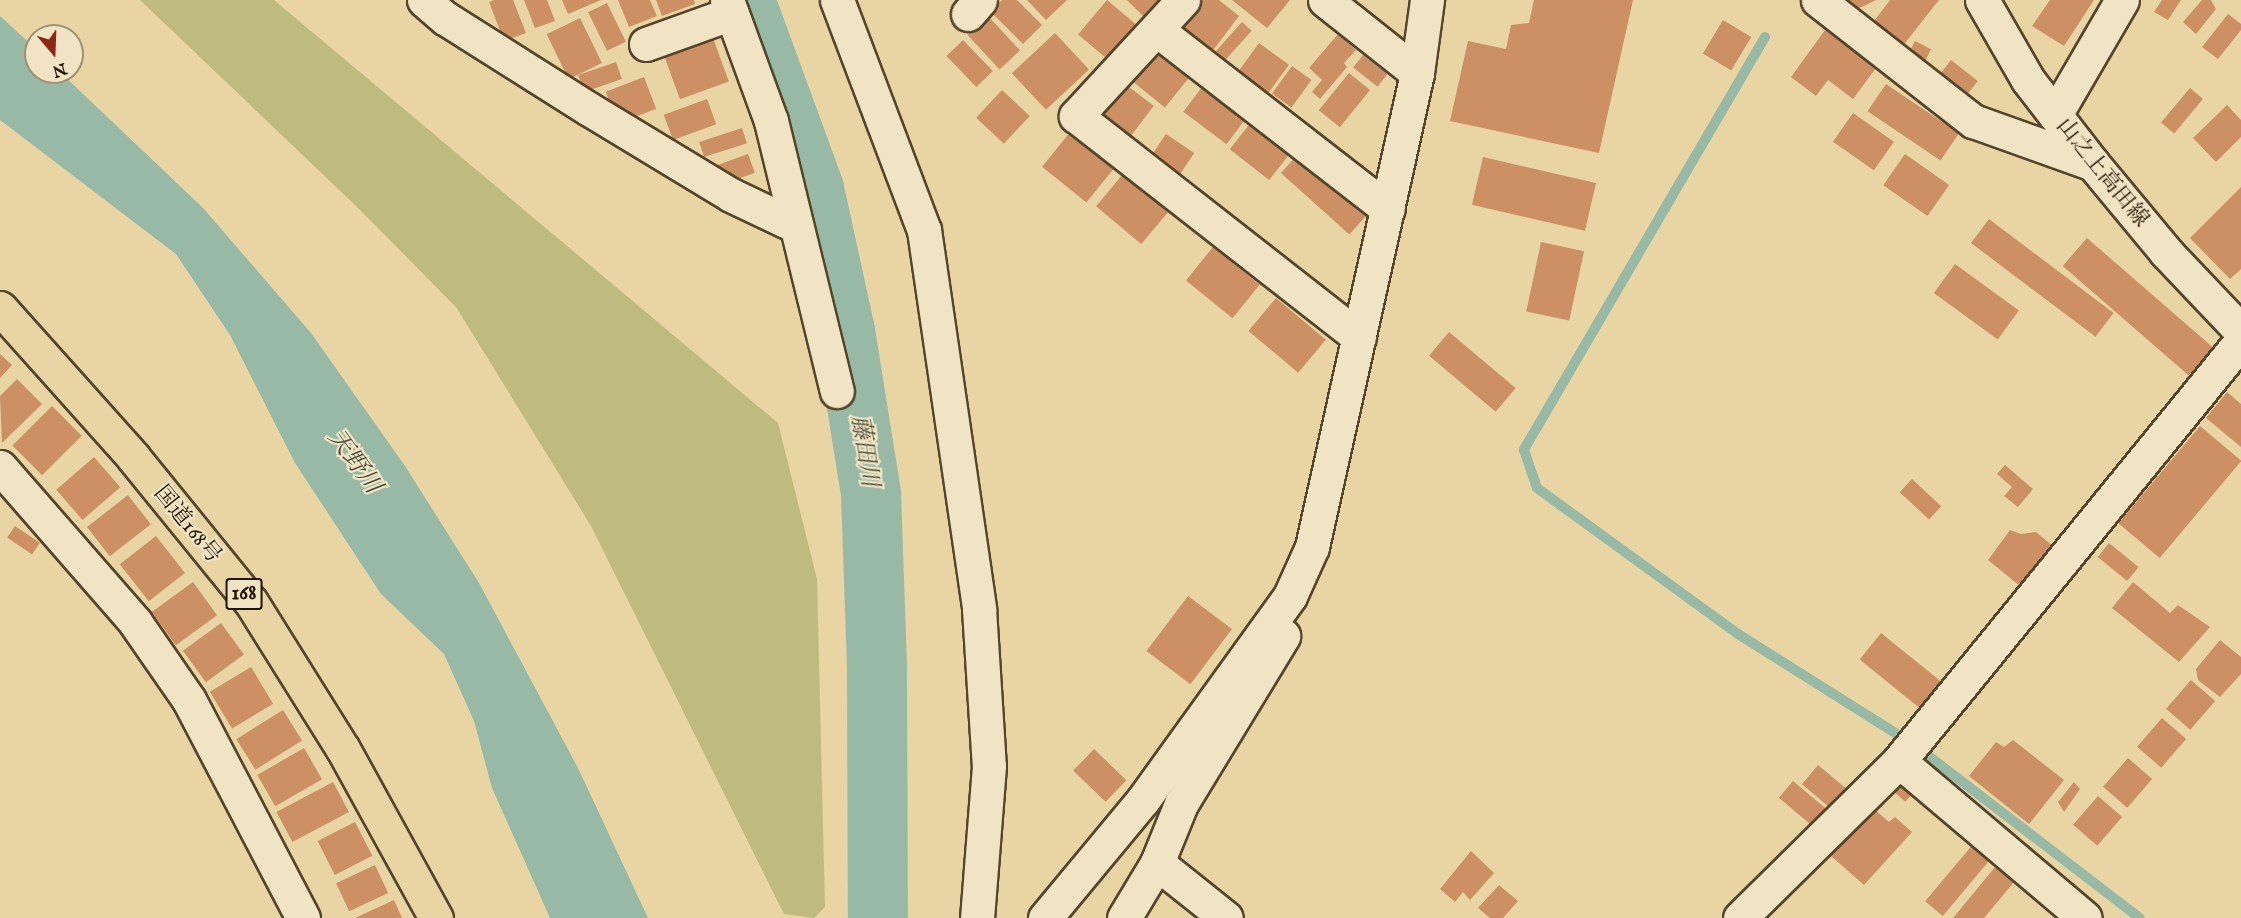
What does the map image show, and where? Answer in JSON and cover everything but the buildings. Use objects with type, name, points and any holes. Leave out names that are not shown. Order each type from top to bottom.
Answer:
[{"type":"highway","name":"国道168号","points":[[0,308],[133,458],[250,602],[343,749],[436,918]]},
{"type":"street","points":[[837,0],[924,231],[979,609],[989,766],[983,914]]},
{"type":"street","points":[[1183,0],[1076,116],[1359,337]]},
{"type":"street","points":[[1325,0],[1417,73]]},
{"type":"street","points":[[1045,913],[1143,800],[1290,596],[1312,547],[1417,73],[1427,0]]},
{"type":"street","points":[[1818,0],[1973,122],[2093,164]]},
{"type":"street","name":"山之上高田線","points":[[1982,0],[2028,80],[2093,164],[2166,252],[2241,331]]},
{"type":"street","points":[[2055,115],[2122,0]]},
{"type":"street","points":[[439,6],[721,189],[794,225]]},
{"type":"street","points":[[646,44],[730,7],[771,121],[794,225],[837,391]]},
{"type":"street","points":[[1157,30],[1388,208]]},
{"type":"street","points":[[1740,918],[1899,761],[2241,341]]},
{"type":"street","points":[[0,467],[135,622],[189,700],[303,918]]},
{"type":"street","points":[[1124,918],[1157,863],[1181,804],[1246,702],[1295,615],[1290,596]]},
{"type":"street","points":[[1899,761],[2085,918]]},
{"type":"street","points":[[1157,863],[1226,918]]},
{"type":"shaded area","points":[[140,0],[274,0],[778,423],[817,579],[825,907],[814,918],[784,914],[591,526],[456,307],[355,205]]},
{"type":"water","name":"天野川","points":[[0,16],[24,38],[24,84],[73,84],[203,208],[311,333],[405,466],[479,583],[578,768],[648,918],[550,918],[492,788],[474,721],[444,654],[381,594],[295,463],[230,335],[176,254],[0,120]]},
{"type":"waterway","name":"藤田川","points":[[745,0],[814,189],[845,331],[871,494],[877,667],[878,918]]},
{"type":"waterway","points":[[1765,37],[1524,450],[1537,488],[1738,634],[1913,744],[2140,918]]}]
